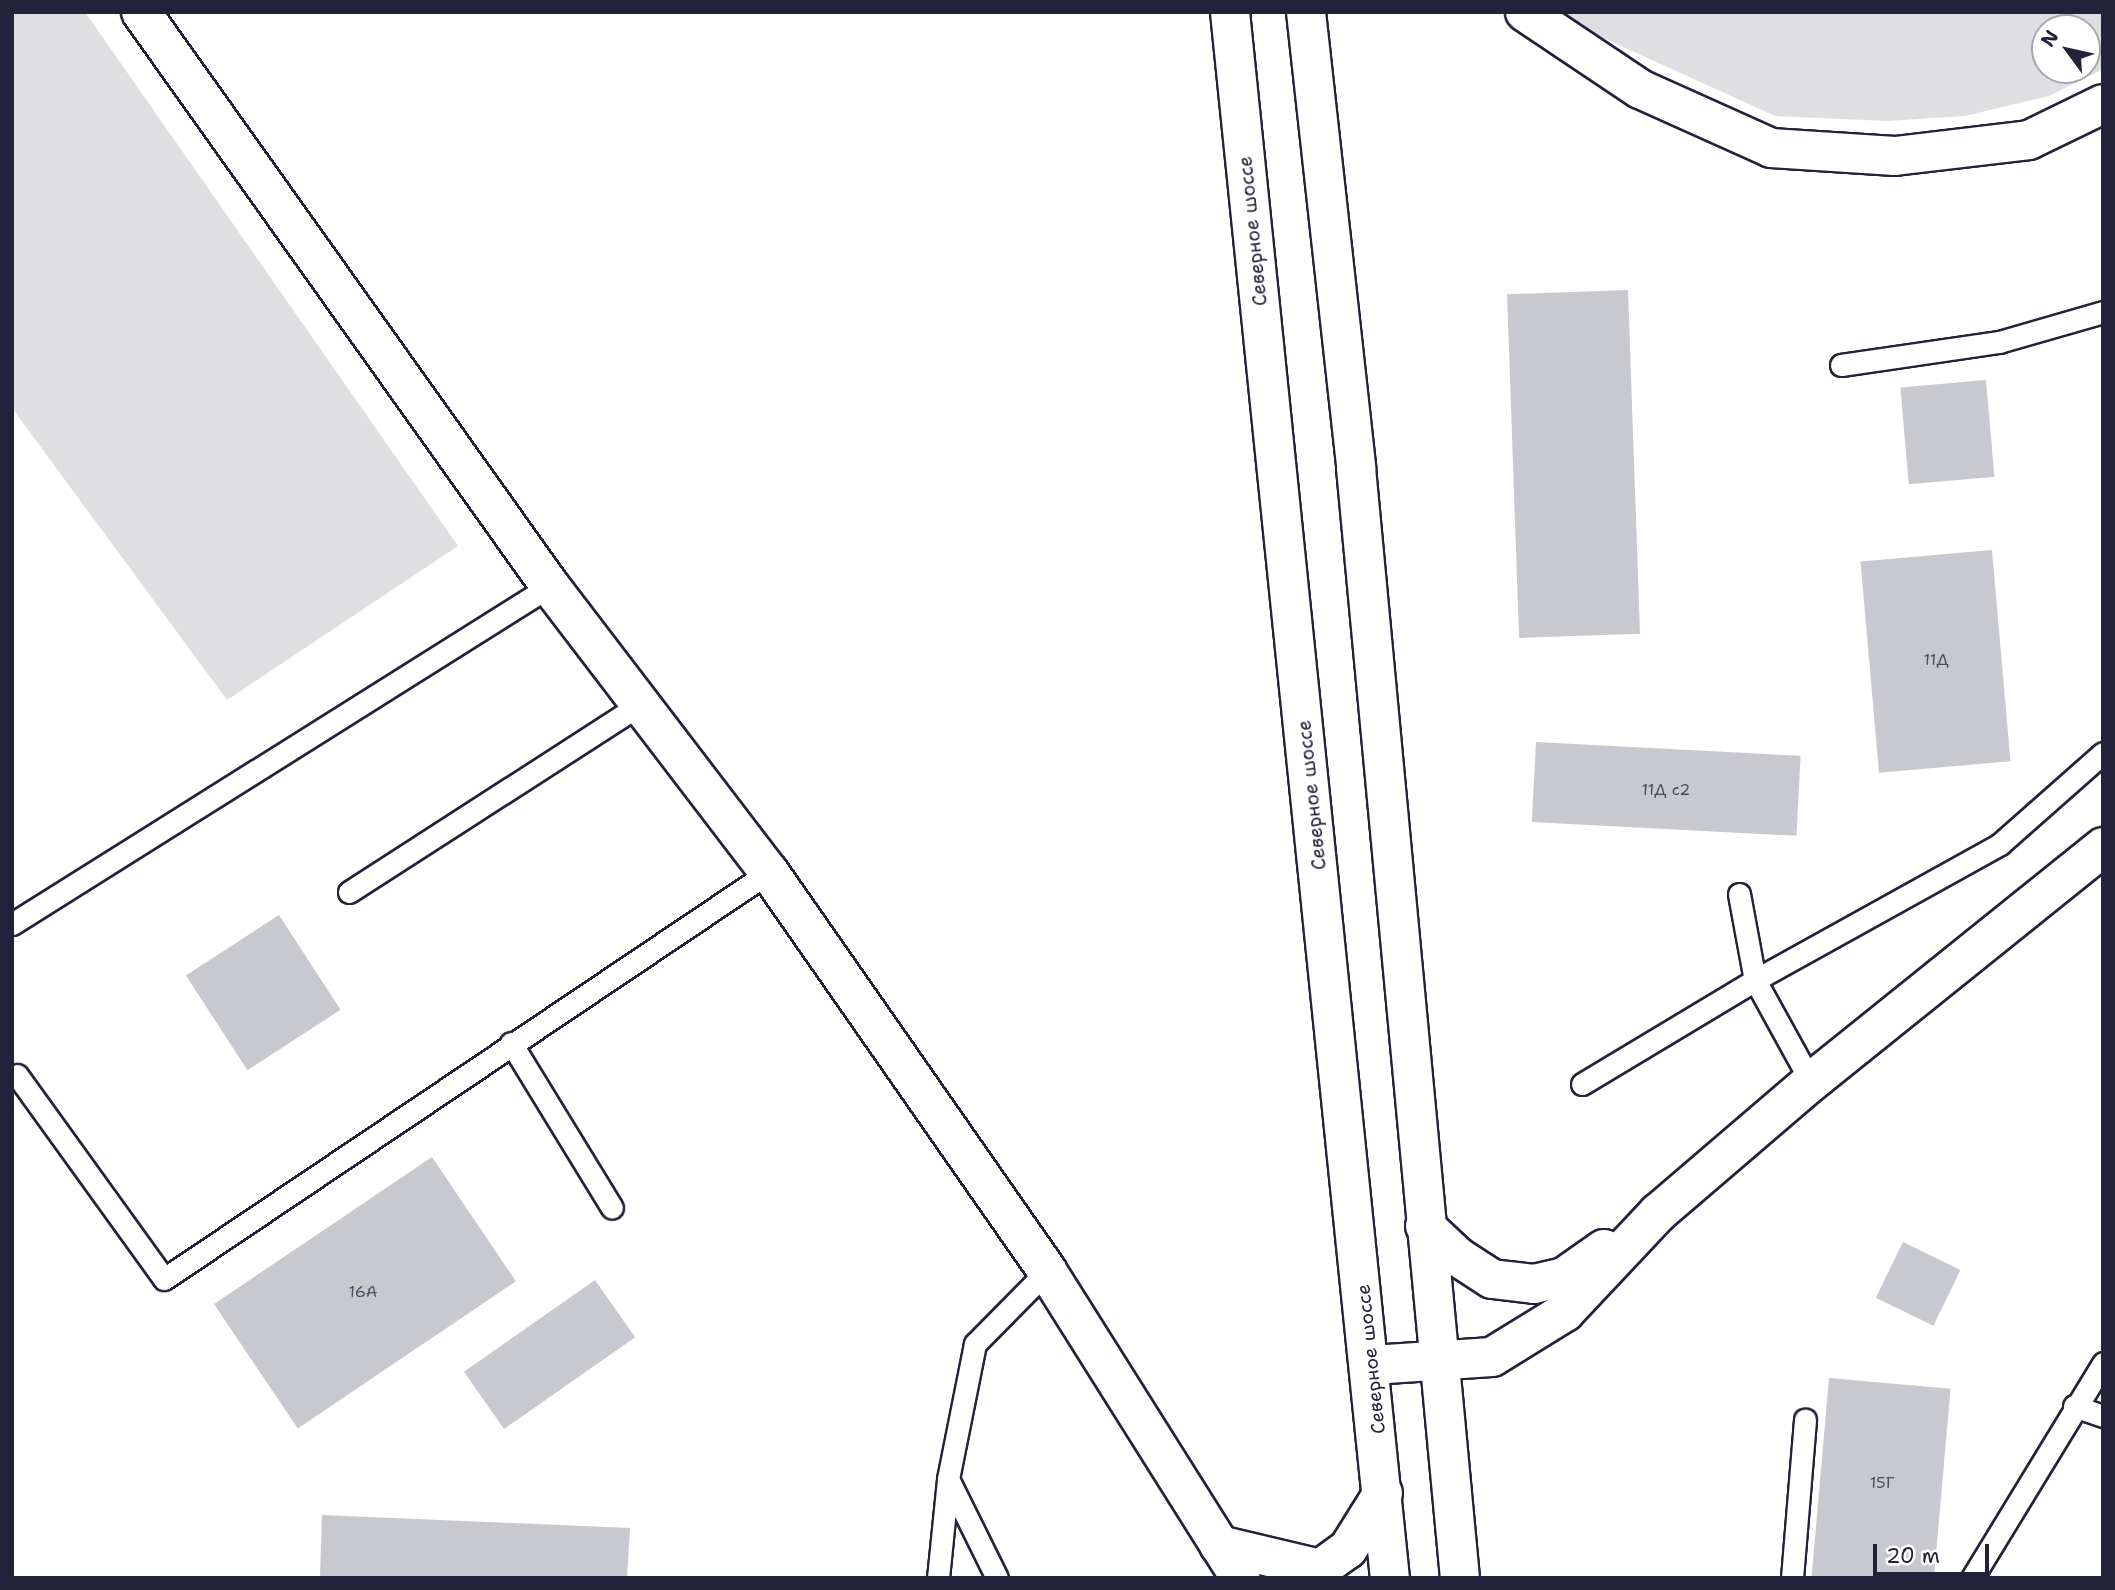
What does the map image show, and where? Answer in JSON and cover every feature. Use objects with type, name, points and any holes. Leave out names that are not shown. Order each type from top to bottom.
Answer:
[{"type":"main road","points":[[141,12],[550,586],[638,706],[769,872],[1047,1270],[1240,1578]]},
{"type":"main road","name":"Северное шоссе","points":[[1230,12],[1372,1365],[1390,1578]]},
{"type":"main road","points":[[1306,12],[1356,468],[1460,1578]]},
{"type":"main road","points":[[1525,12],[1640,89],[1771,148],[1895,156],[2029,140],[2103,104]]},
{"type":"main road","points":[[1372,1365],[1492,1357],[1565,1312],[1658,1213],[1811,1082],[2103,847]]},
{"type":"main road","points":[[1425,1226],[1458,1257],[1492,1279],[1534,1284],[1564,1277],[1658,1213]]},
{"type":"main road","points":[[1219,1545],[1320,1569],[1348,1549],[1383,1493]]},
{"type":"lane","points":[[1841,365],[1999,342],[2103,312]]},
{"type":"lane","points":[[12,924],[550,586]]},
{"type":"lane","points":[[349,892],[638,706]]},
{"type":"lane","points":[[1582,1084],[1755,980],[2000,844],[2103,752]]},
{"type":"lane","points":[[17,1075],[164,1279],[511,1043],[769,872]]},
{"type":"lane","points":[[1739,894],[1755,980],[1811,1082]]},
{"type":"lane","points":[[511,1043],[612,1208]]},
{"type":"lane","points":[[938,1578],[948,1479],[975,1344],[1047,1270]]},
{"type":"lane","points":[[1972,1578],[2074,1406],[2103,1363]]},
{"type":"lane","points":[[2074,1406],[2103,1416]]},
{"type":"lane","points":[[1792,1578],[1805,1420]]},
{"type":"lane","points":[[948,1479],[998,1578]]},
{"type":"shaded area","points":[[12,12],[85,12],[458,546],[227,700],[12,408]]},
{"type":"shaded area","points":[[1564,12],[2103,12],[2101,70],[2101,14],[2031,14],[2031,84],[2073,84],[2049,96],[1965,116],[1888,121],[1775,116],[1586,30]]},
{"type":"building","points":[[1628,290],[1640,634],[1519,638],[1507,294]]},
{"type":"building","points":[[1986,380],[1994,477],[1909,484],[1900,387]]},
{"type":"building","points":[[1992,550],[2010,761],[1879,773],[1861,562]]},
{"type":"building","points":[[1536,742],[1801,756],[1796,836],[1532,822]]},
{"type":"building","points":[[279,915],[341,1010],[247,1070],[186,975]]},
{"type":"building","points":[[432,1157],[516,1281],[298,1428],[214,1304]]},
{"type":"building","points":[[1903,1242],[1961,1270],[1933,1326],[1876,1298]]},
{"type":"building","points":[[595,1280],[635,1337],[504,1429],[464,1372]]},
{"type":"building","points":[[1829,1378],[1951,1389],[1934,1578],[1812,1578]]},
{"type":"building","points":[[322,1515],[630,1528],[627,1578],[320,1578]]}]
